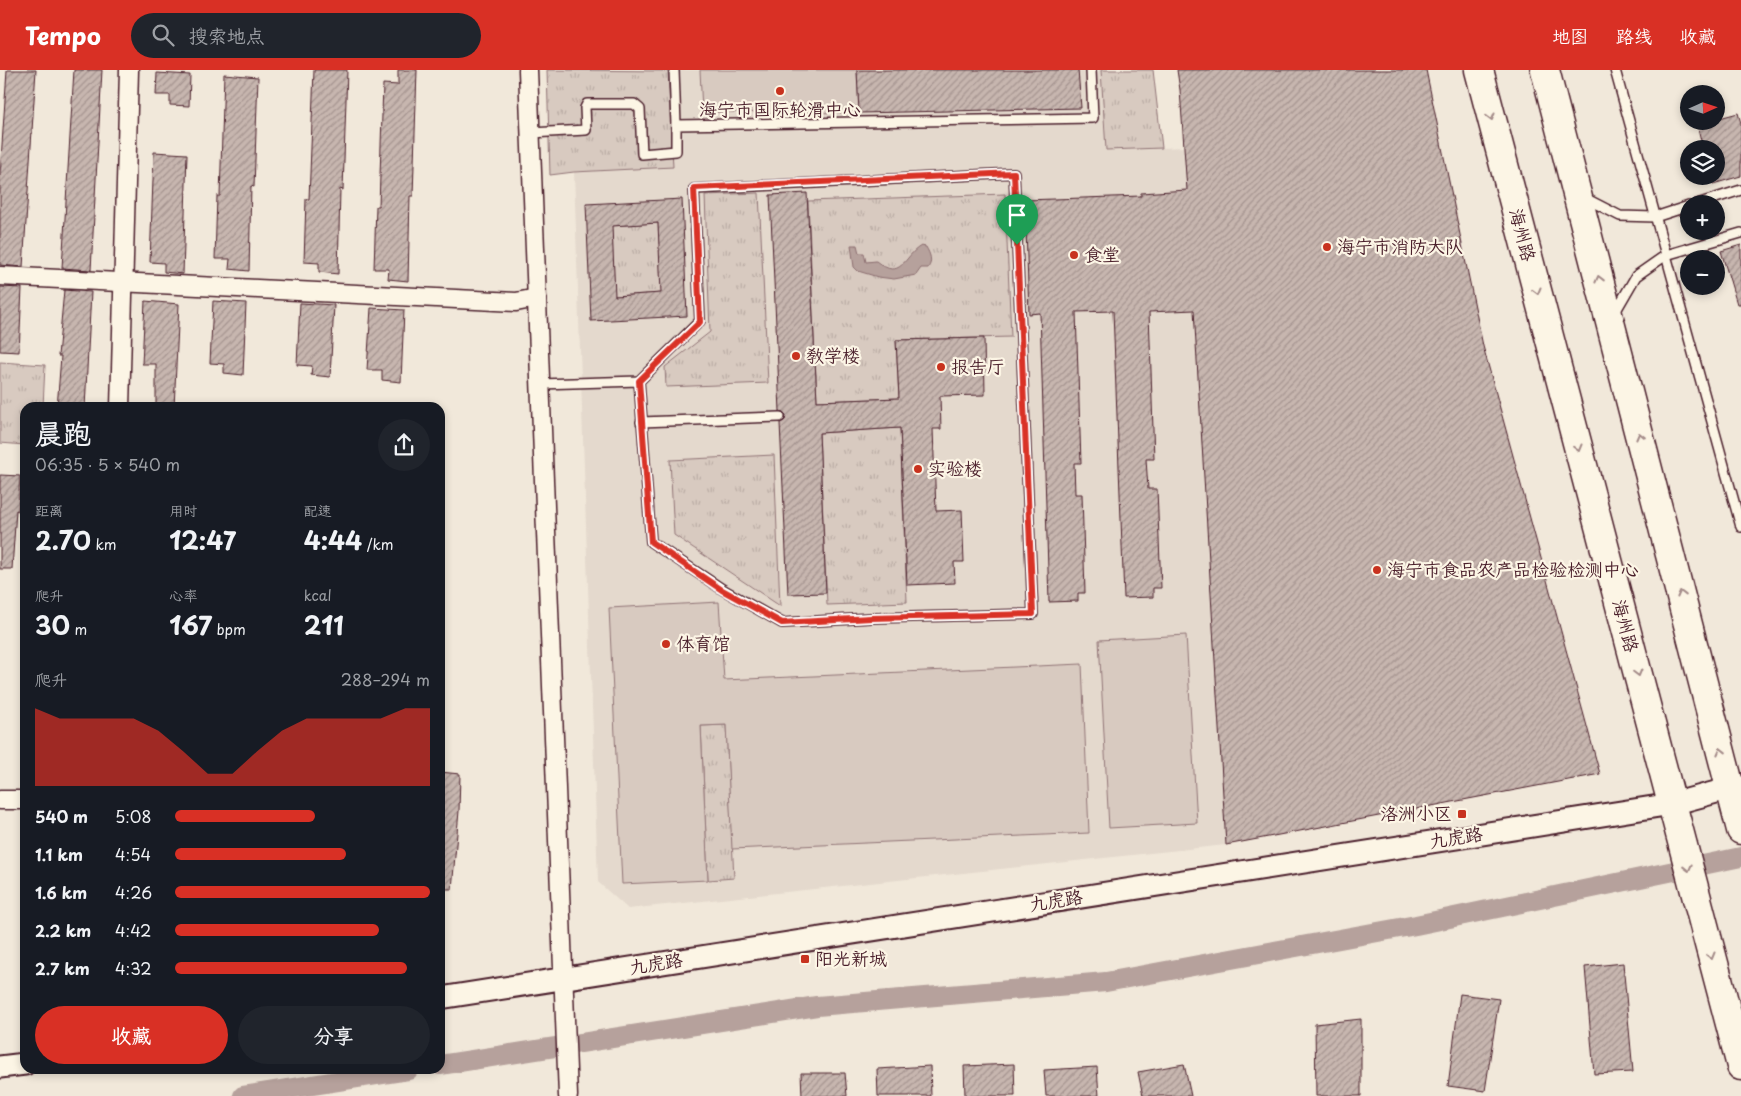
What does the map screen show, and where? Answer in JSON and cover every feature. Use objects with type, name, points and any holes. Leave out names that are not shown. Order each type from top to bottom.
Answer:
[{"type":"main road","name":"海州路","points":[[1478,70],[1741,1066]]},
{"type":"main road","points":[[1546,70],[1610,321],[1736,788],[1739,823]]},
{"type":"street","points":[[120,402],[129,70]]},
{"type":"street","points":[[528,70],[562,979],[568,1092]]},
{"type":"street","points":[[0,276],[516,302],[537,298]]},
{"type":"street","name":"九虎路","points":[[445,997],[1675,816],[1736,788]]},
{"type":"street","points":[[0,800],[20,800]]},
{"type":"street","points":[[0,1068],[20,1065]]},
{"type":"lane","points":[[531,133],[586,130],[585,108],[587,104],[634,104],[640,109],[642,154],[676,151],[674,70]]},
{"type":"lane","points":[[676,125],[1093,118],[1090,70]]},
{"type":"lane","points":[[1615,70],[1741,527]]},
{"type":"lane","points":[[540,384],[639,381],[700,322],[694,188],[1014,173],[1033,614],[782,623],[722,590],[651,542],[639,381]]},
{"type":"lane","points":[[1725,195],[1741,190]]},
{"type":"lane","points":[[1578,194],[1620,216],[1655,216],[1680,209]]},
{"type":"lane","points":[[1610,321],[1636,276],[1666,255],[1741,233]]},
{"type":"lane","points":[[641,422],[780,417]]},
{"type":"shaded area","points":[[547,70],[1153,70],[1162,148],[1185,147],[1226,845],[628,909],[598,882],[574,172],[550,175]]},
{"type":"shaded area","points":[[851,245],[857,245],[859,253],[864,253],[866,262],[876,261],[891,269],[902,265],[921,246],[926,247],[931,260],[928,268],[921,268],[916,275],[894,279],[878,277],[858,271],[854,267]]},
{"type":"green space","points":[[547,70],[668,71],[673,167],[550,175]]},
{"type":"green space","name":"海宁市国际轮滑中心","points":[[700,70],[857,70],[859,113],[702,112]]},
{"type":"green space","points":[[1101,70],[1153,70],[1162,148],[1106,150]]},
{"type":"green space","points":[[759,193],[768,383],[666,387],[665,367],[710,332],[705,195]]},
{"type":"green space","points":[[1005,194],[1011,337],[896,340],[899,398],[817,401],[808,201]]},
{"type":"green space","points":[[658,223],[662,293],[614,296],[610,226]]},
{"type":"green space","points":[[0,362],[45,365],[43,402],[20,402],[20,445],[0,443]]},
{"type":"green space","points":[[900,428],[907,602],[827,605],[819,433]]},
{"type":"green space","points":[[774,455],[780,606],[674,535],[670,460]]},
{"type":"green space","points":[[719,602],[724,680],[1082,664],[1089,833],[732,849],[726,725],[701,726],[708,880],[622,884],[609,608]]},
{"type":"green space","points":[[1186,635],[1197,823],[1109,828],[1099,640]]},
{"type":"green space","points":[[726,725],[734,878],[708,880],[701,726]]},
{"type":"building","points":[[7,70],[36,70],[23,267],[0,265],[0,175]]},
{"type":"building","points":[[74,70],[102,70],[91,270],[62,268]]},
{"type":"building","points":[[314,70],[347,70],[343,190],[340,189],[338,274],[319,272],[319,263],[304,262],[306,199],[309,199]]},
{"type":"building","points":[[398,70],[417,70],[413,196],[410,196],[408,281],[388,279],[389,269],[374,269],[376,206],[379,206],[383,84],[398,85]]},
{"type":"building","points":[[857,70],[1078,70],[1081,108],[859,113]]},
{"type":"building","points":[[1177,70],[1426,70],[1483,346],[1600,774],[1226,845],[1194,310],[1149,312],[1154,459],[1146,459],[1148,489],[1157,489],[1161,588],[1153,588],[1153,597],[1124,598],[1113,311],[1076,312],[1081,463],[1074,463],[1075,494],[1082,494],[1085,593],[1078,593],[1078,601],[1049,602],[1040,313],[1029,314],[1025,200],[1141,196],[1141,193],[1187,190]]},
{"type":"building","points":[[157,73],[190,75],[189,106],[170,105],[170,95],[156,95]]},
{"type":"building","points":[[224,74],[258,77],[254,187],[251,186],[249,271],[229,269],[230,259],[215,259],[217,196],[220,196]]},
{"type":"building","points":[[1738,113],[1741,123],[1741,176],[1725,181],[1725,140],[1701,140],[1698,130],[1725,130],[1725,117]]},
{"type":"building","points":[[154,152],[187,154],[183,274],[164,272],[164,263],[150,262]]},
{"type":"building","points":[[807,193],[817,401],[899,398],[896,340],[984,338],[985,395],[940,396],[941,429],[933,429],[936,511],[962,510],[964,562],[954,562],[955,583],[907,585],[900,428],[819,433],[826,593],[788,594],[780,423],[785,420],[786,416],[780,411],[770,195]]},
{"type":"building","points":[[682,199],[687,316],[591,321],[586,204]],"holes":[[[658,223],[661,293],[615,296],[612,226]]]},
{"type":"building","points":[[1741,245],[1741,304],[1737,304],[1725,264],[1724,250]]},
{"type":"building","points":[[0,287],[22,288],[19,352],[0,351]]},
{"type":"building","points":[[64,290],[91,292],[85,402],[57,402],[61,356],[58,356]]},
{"type":"building","points":[[145,301],[179,304],[174,402],[156,402],[156,364],[142,364]]},
{"type":"building","points":[[213,301],[246,303],[243,375],[224,373],[224,364],[210,363]]},
{"type":"building","points":[[300,303],[334,305],[330,377],[311,375],[312,366],[297,365]]},
{"type":"building","points":[[371,308],[404,310],[401,382],[382,380],[382,370],[367,370]]},
{"type":"building","points":[[0,475],[20,476],[12,569],[0,569]]},
{"type":"building","points":[[445,772],[460,774],[459,811],[452,889],[445,889]]},
{"type":"building","points":[[1623,963],[1633,1072],[1594,1074],[1585,967]]},
{"type":"building","points":[[1460,994],[1499,999],[1485,1091],[1448,1086]]},
{"type":"building","points":[[1361,1019],[1361,1096],[1316,1096],[1315,1024]]},
{"type":"building","points":[[1014,1064],[1015,1096],[965,1096],[964,1066]]},
{"type":"building","points":[[1184,1064],[1191,1096],[1143,1096],[1138,1072]]},
{"type":"building","points":[[930,1066],[931,1096],[878,1096],[877,1069]]},
{"type":"building","points":[[1097,1067],[1099,1096],[1046,1096],[1044,1070]]},
{"type":"building","points":[[801,1073],[845,1073],[847,1096],[802,1096]]},
{"type":"waterway","points":[[445,1064],[817,1006],[1106,982],[1416,925],[1741,857]]},
{"type":"waterway","points":[[243,1096],[383,1074]]},
{"type":"place","name":"海宁市国际轮滑中心","points":[[780,91]]},
{"type":"place","name":"海宁市消防大队","points":[[1327,247]]},
{"type":"place","name":"食堂","points":[[1074,255]]},
{"type":"place","name":"教学楼","points":[[796,356]]},
{"type":"place","name":"报告厅","points":[[941,367]]},
{"type":"place","name":"实验楼","points":[[918,469]]},
{"type":"place","name":"海宁市食品农产品检验检测中心","points":[[1377,570]]},
{"type":"place","name":"体育馆","points":[[666,644]]},
{"type":"place","name":"洛洲小区","points":[[1462,814]]},
{"type":"place","name":"阳光新城","points":[[805,959]]},
{"type":"route","points":[[1014,173],[1017,245],[1033,614],[871,618],[782,623],[722,590],[651,542],[639,381],[700,322],[694,188],[1014,173]]}]
